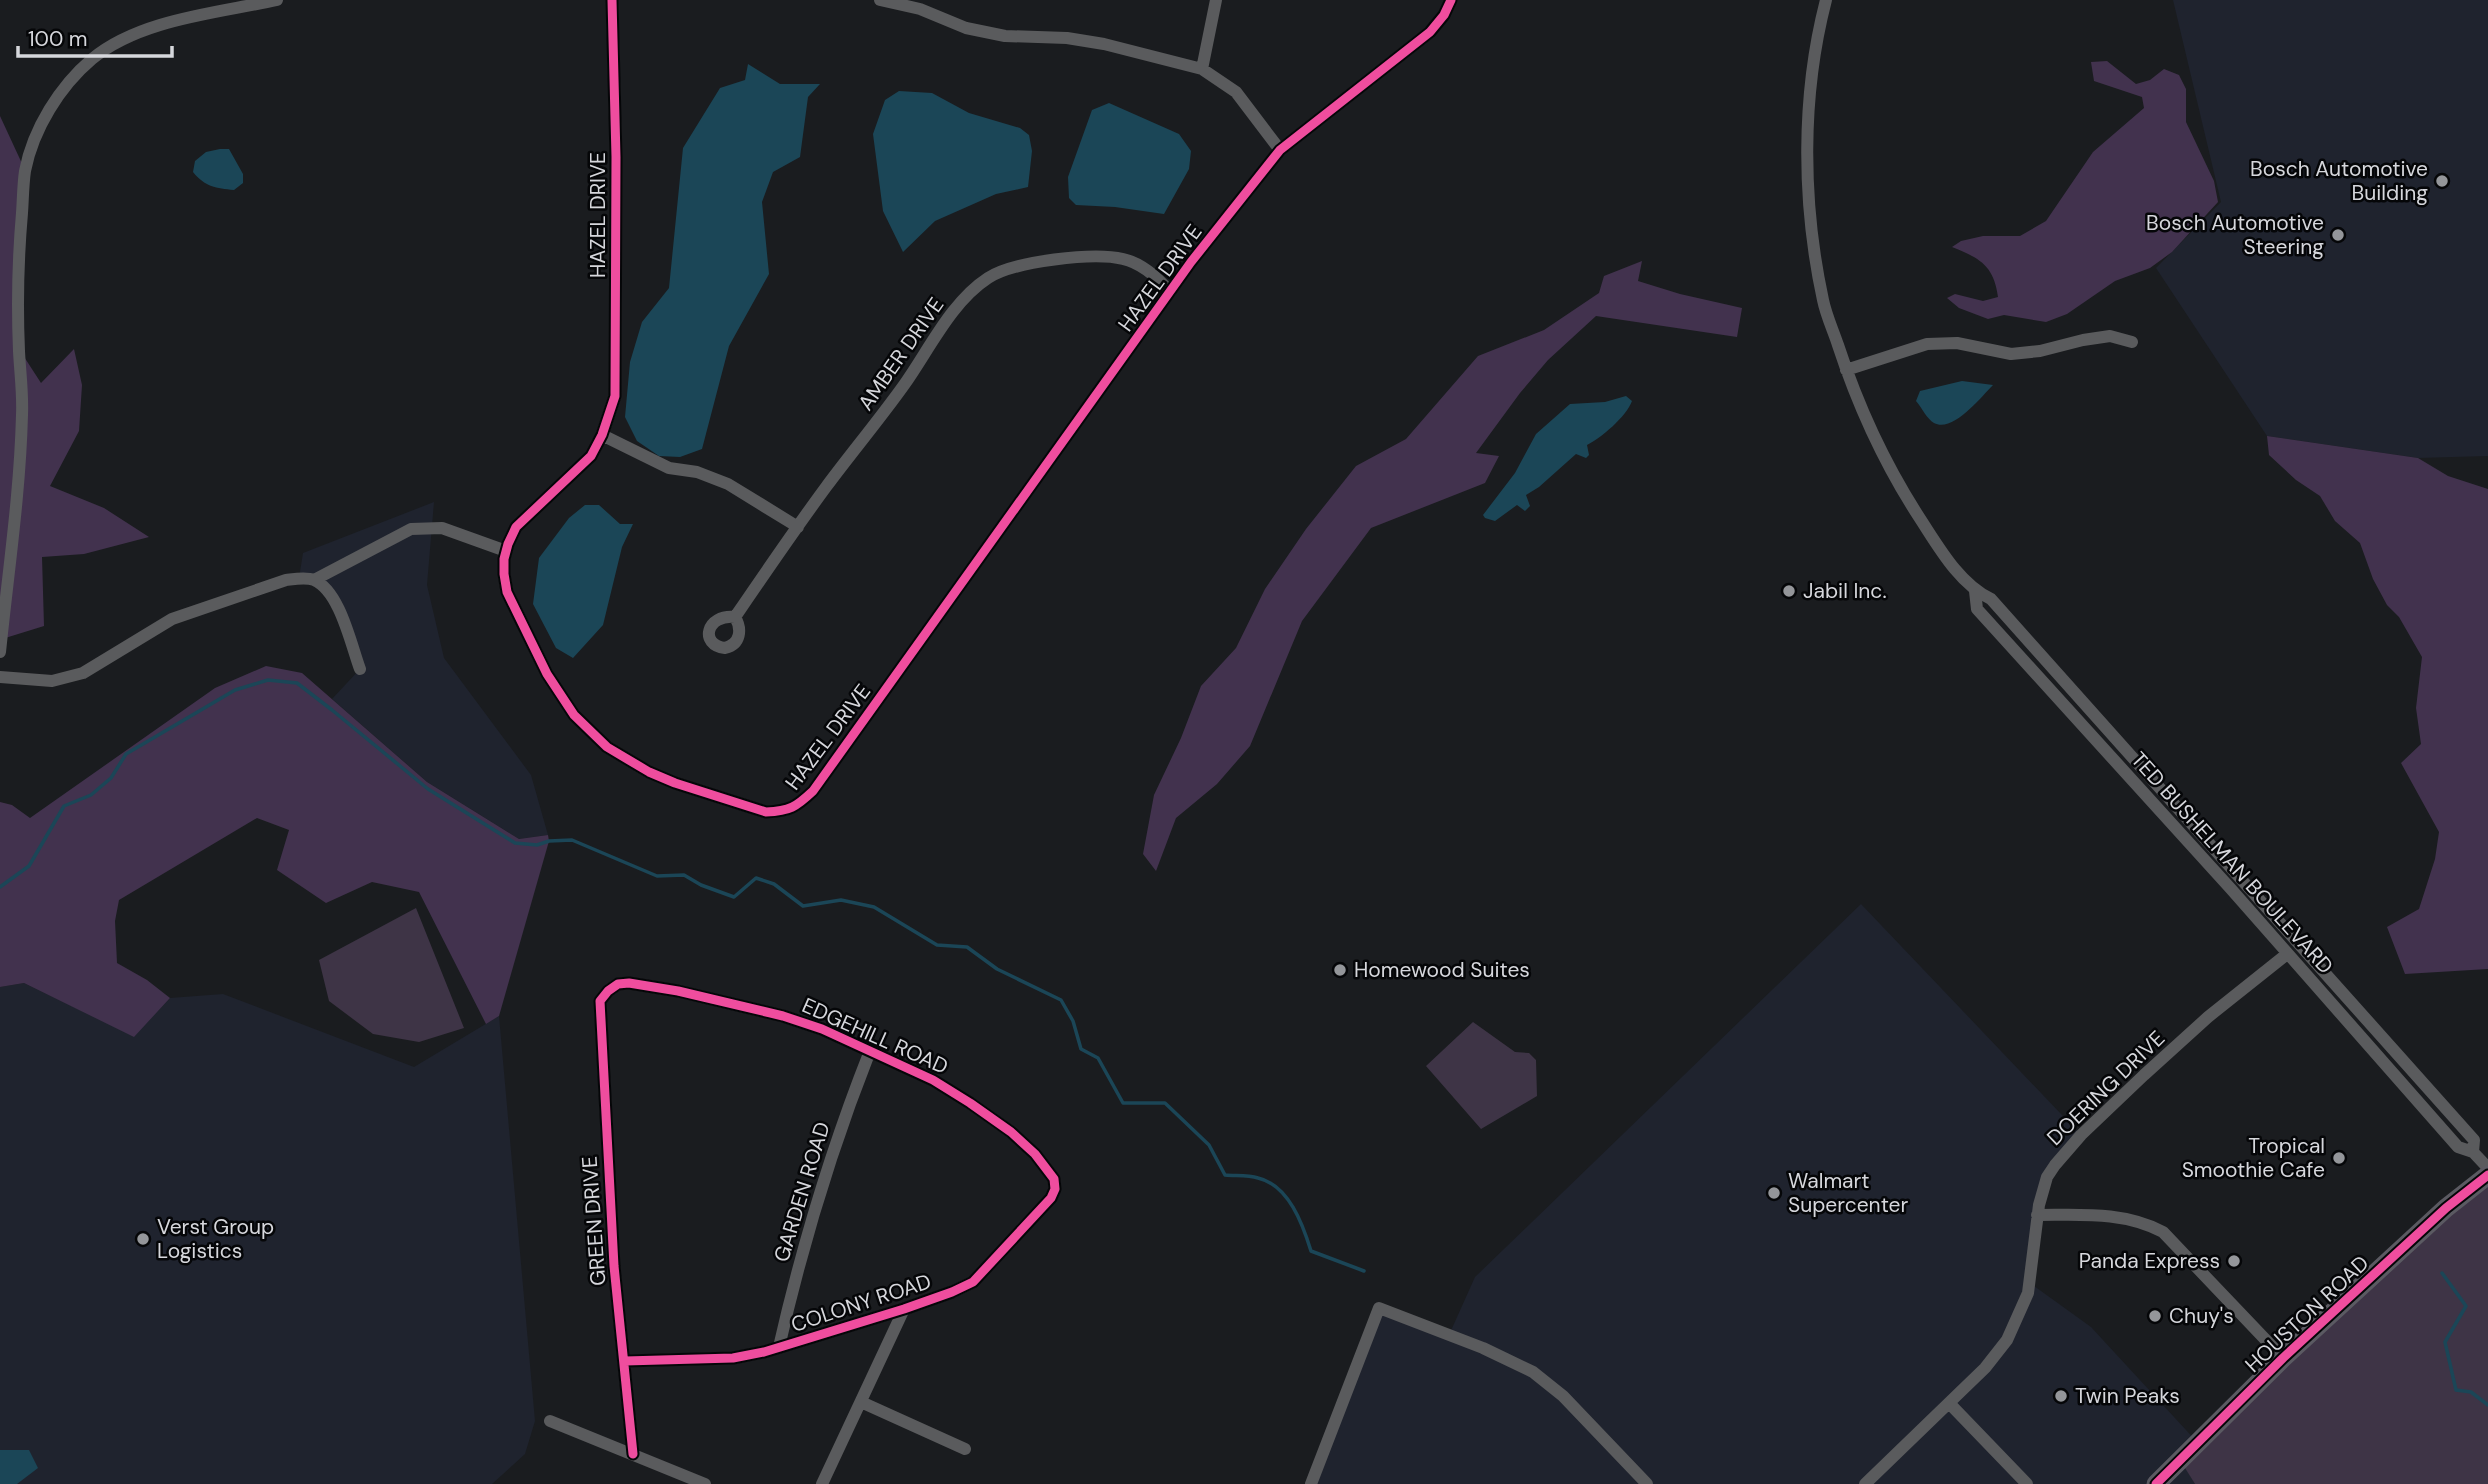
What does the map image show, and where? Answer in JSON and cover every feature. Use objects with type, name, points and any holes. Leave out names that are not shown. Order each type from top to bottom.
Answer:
[{"type":"main road","name":"HOUSTON ROAD","points":[[2156,1484],[2283,1358],[2446,1208],[2488,1175]]},
{"type":"street","points":[[0,652],[22,413],[19,349],[20,240],[25,170],[34,142],[48,112],[69,83],[93,59],[113,45],[160,25],[277,0]]},
{"type":"street","name":"HAZEL DRIVE","points":[[612,0],[616,170],[615,396],[602,435],[591,456],[516,527],[506,551],[504,574],[507,592],[547,674],[574,715],[607,747],[649,772],[676,783],[766,811],[796,807],[821,780],[1170,292],[1280,150],[1430,32],[1444,15],[1451,0]]},
{"type":"street","points":[[880,0],[920,9],[966,28],[1005,36],[1068,38],[1104,44],[1202,69],[1236,92],[1280,150]]},
{"type":"street","points":[[1202,69],[1216,0]]},
{"type":"street","name":"TED BUSHELMAN BOULEVARD","points":[[1826,0],[1814,53],[1808,117],[1809,200],[1823,301],[1871,433],[1903,493],[1944,553],[1975,591],[1991,599],[2474,1140],[2473,1152]]},
{"type":"street","name":"AMBER DRIVE","points":[[735,617],[952,314],[970,293],[989,277],[1010,267],[1027,263],[1109,256],[1126,259],[1148,271],[1170,292]]},
{"type":"street","points":[[1846,370],[1927,344],[1958,343],[2011,354],[2040,351],[2110,336],[2132,342]]},
{"type":"street","points":[[602,435],[669,467],[697,472],[728,484],[798,527]]},
{"type":"street","points":[[0,677],[51,681],[83,673],[172,619],[286,580],[314,580],[411,530],[442,528],[506,551]]},
{"type":"street","points":[[314,580],[331,594],[338,605],[360,669]]},
{"type":"street","name":"TED BUSHELMAN BOULEVARD","points":[[1975,591],[1976,609],[2458,1147],[2473,1152],[2488,1168]]},
{"type":"street","name":"DOERING DRIVE","points":[[1865,1484],[1993,1360],[2017,1320],[2030,1283],[2037,1215],[2047,1177],[2081,1135],[2208,1017],[2287,954]]},
{"type":"street","name":"EDGEHILL ROAD","points":[[610,989],[618,984],[629,983],[678,990],[783,1016],[822,1029],[933,1080],[970,1103],[1011,1132],[1035,1154],[1054,1179]]},
{"type":"street","name":"GREEN DRIVE","points":[[610,989],[600,1001],[601,1029],[614,1266],[633,1454]]},
{"type":"street","name":"GARDEN ROAD","points":[[779,1347],[791,1293],[832,1153],[870,1051]]},
{"type":"street","name":"COLONY ROAD","points":[[625,1361],[733,1358],[904,1309],[973,1282],[1051,1198],[1055,1189],[1054,1179]]},
{"type":"street","points":[[2037,1215],[2127,1218],[2146,1223],[2163,1232],[2283,1358]]},
{"type":"street","points":[[1311,1484],[1379,1308],[1483,1348],[1534,1372],[1563,1396],[1647,1484]]},
{"type":"street","points":[[822,1484],[904,1309]]},
{"type":"street","points":[[861,1402],[965,1449]]},
{"type":"street","points":[[1949,1403],[2027,1484]]},
{"type":"street","points":[[550,1421],[705,1484]]},
{"type":"shaded area","name":"Bosch Automotive Steering","points":[[2173,0],[2488,0],[2488,456],[2418,458],[2267,436],[2156,268],[2221,202]]},
{"type":"shaded area","points":[[2107,61],[2136,84],[2150,80],[2164,69],[2179,75],[2186,89],[2186,122],[2214,181],[2218,202],[2172,252],[2150,268],[2115,281],[2067,314],[2046,322],[2004,315],[1988,319],[1959,308],[1947,298],[1955,294],[1983,301],[1998,297],[1993,278],[1984,264],[1952,247],[1961,241],[1983,236],[2020,236],[2046,221],[2093,152],[2144,108],[2142,97],[2094,81],[2091,62]]},
{"type":"shaded area","points":[[0,116],[25,170],[19,349],[41,383],[74,349],[82,385],[79,431],[50,486],[104,508],[149,537],[84,554],[42,557],[44,626],[2,639],[0,652]]},
{"type":"shaded area","points":[[1642,261],[1638,281],[1742,308],[1737,337],[1596,316],[1548,360],[1476,453],[1499,456],[1485,483],[1371,528],[1302,621],[1250,746],[1217,784],[1176,818],[1156,871],[1143,854],[1154,795],[1181,738],[1201,686],[1236,648],[1265,589],[1306,529],[1356,466],[1406,439],[1478,356],[1544,330],[1599,293],[1604,276]]},
{"type":"shaded area","points":[[2267,436],[2418,458],[2448,476],[2488,489],[2488,969],[2405,974],[2387,927],[2419,909],[2435,859],[2439,832],[2401,763],[2421,744],[2416,708],[2422,657],[2399,617],[2387,605],[2373,579],[2360,543],[2335,521],[2320,496],[2296,480],[2269,455]]},
{"type":"shaded area","points":[[434,502],[427,585],[444,658],[531,775],[548,835],[519,839],[427,782],[332,699],[360,669],[332,595],[299,578],[303,553]]},
{"type":"shaded area","points":[[266,666],[302,673],[427,782],[519,839],[548,835],[549,841],[499,1016],[486,1024],[419,892],[372,882],[326,903],[277,870],[289,830],[257,818],[119,900],[115,921],[117,963],[147,980],[170,998],[134,1037],[24,983],[0,987],[0,802],[12,805],[30,818],[215,688]]},
{"type":"shaded area","points":[[1861,904],[2081,1135],[2047,1177],[2030,1283],[2091,1327],[2198,1443],[2181,1460],[2195,1484],[1311,1484],[1379,1308],[1449,1335],[1475,1277]]},
{"type":"shaded area","points":[[416,908],[464,1028],[419,1042],[373,1034],[329,1001],[319,960]]},
{"type":"shaded area","points":[[24,983],[134,1036],[170,998],[223,994],[414,1067],[499,1016],[535,1421],[525,1454],[492,1484],[0,1484],[0,987]]},
{"type":"shaded area","points":[[1473,1022],[1515,1052],[1529,1053],[1536,1060],[1537,1096],[1481,1129],[1426,1066]]},
{"type":"shaded area","points":[[2488,1175],[2488,1484],[2195,1484],[2180,1460]]},
{"type":"water","points":[[748,64],[780,84],[820,84],[808,97],[800,157],[773,172],[762,202],[769,274],[729,346],[702,449],[680,457],[659,456],[637,441],[625,417],[630,362],[642,322],[669,288],[683,148],[720,88],[745,80]]},
{"type":"water","points":[[899,91],[932,93],[969,113],[1020,128],[1029,135],[1032,151],[1028,187],[996,194],[935,221],[903,252],[883,211],[873,134],[885,100]]},
{"type":"water","points":[[1109,103],[1179,134],[1191,151],[1189,169],[1164,214],[1076,205],[1069,198],[1068,177],[1092,110]]},
{"type":"water","points":[[229,149],[243,174],[243,183],[234,190],[211,186],[193,172],[195,161],[206,152]]},
{"type":"water","points":[[1962,381],[1993,385],[1958,419],[1941,425],[1931,421],[1916,401],[1920,391]]},
{"type":"water","points":[[1626,396],[1632,401],[1629,407],[1612,426],[1587,445],[1589,455],[1586,458],[1576,454],[1526,495],[1530,506],[1525,511],[1517,505],[1495,521],[1485,518],[1483,515],[1515,473],[1536,434],[1570,404],[1605,402]]},
{"type":"water","points":[[585,505],[599,505],[620,524],[633,524],[622,547],[603,625],[573,658],[556,648],[533,604],[539,558],[569,518]]},
{"type":"water","points":[[0,1450],[29,1450],[38,1468],[17,1484],[0,1484]]},
{"type":"waterway","points":[[0,887],[29,866],[64,806],[91,795],[111,778],[126,754],[235,690],[268,680],[297,683],[428,789],[515,843],[537,845],[549,841],[572,840],[657,876],[684,875],[701,885],[734,897],[756,878],[774,884],[803,906],[841,900],[874,907],[937,945],[967,947],[997,969],[1061,1000],[1073,1021],[1081,1049],[1098,1058],[1123,1103],[1165,1103],[1209,1145],[1225,1175],[1258,1178],[1269,1182],[1286,1197],[1299,1218],[1311,1251],[1364,1271]]},
{"type":"waterway","points":[[2442,1273],[2466,1306],[2445,1342],[2456,1390],[2471,1392],[2488,1405]]},
{"type":"cycle path","points":[[612,0],[616,157],[615,396],[602,435],[591,456],[516,527],[504,559],[507,592],[547,674],[574,715],[607,747],[649,772],[675,783],[766,812],[792,807],[813,791],[1191,262],[1280,150],[1430,32],[1444,15],[1451,0]]},
{"type":"cycle path","points":[[625,1361],[733,1358],[764,1352],[952,1292],[973,1282],[1051,1198],[1055,1189],[1054,1179],[1035,1154],[1011,1132],[970,1103],[933,1080],[822,1029],[783,1016],[678,991],[629,983],[618,984],[600,1001],[614,1266],[633,1454]]},
{"type":"cycle path","points":[[2156,1484],[2283,1358],[2446,1208],[2488,1175]]},
{"type":"place","name":"Bosch Automotive Building","points":[[2442,181]]},
{"type":"place","name":"Bosch Automotive Steering","points":[[2338,235]]},
{"type":"place","name":"Jabil Inc.","points":[[1789,591]]},
{"type":"place","name":"Homewood Suites","points":[[1340,970]]},
{"type":"place","name":"Tropical Smoothie Cafe","points":[[2339,1158]]},
{"type":"place","name":"Walmart Supercenter","points":[[1774,1193]]},
{"type":"place","name":"Verst Group Logistics","points":[[143,1239]]},
{"type":"place","name":"Panda Express","points":[[2234,1261]]},
{"type":"place","name":"Chuy's","points":[[2155,1316]]},
{"type":"place","name":"Twin Peaks","points":[[2061,1396]]}]
